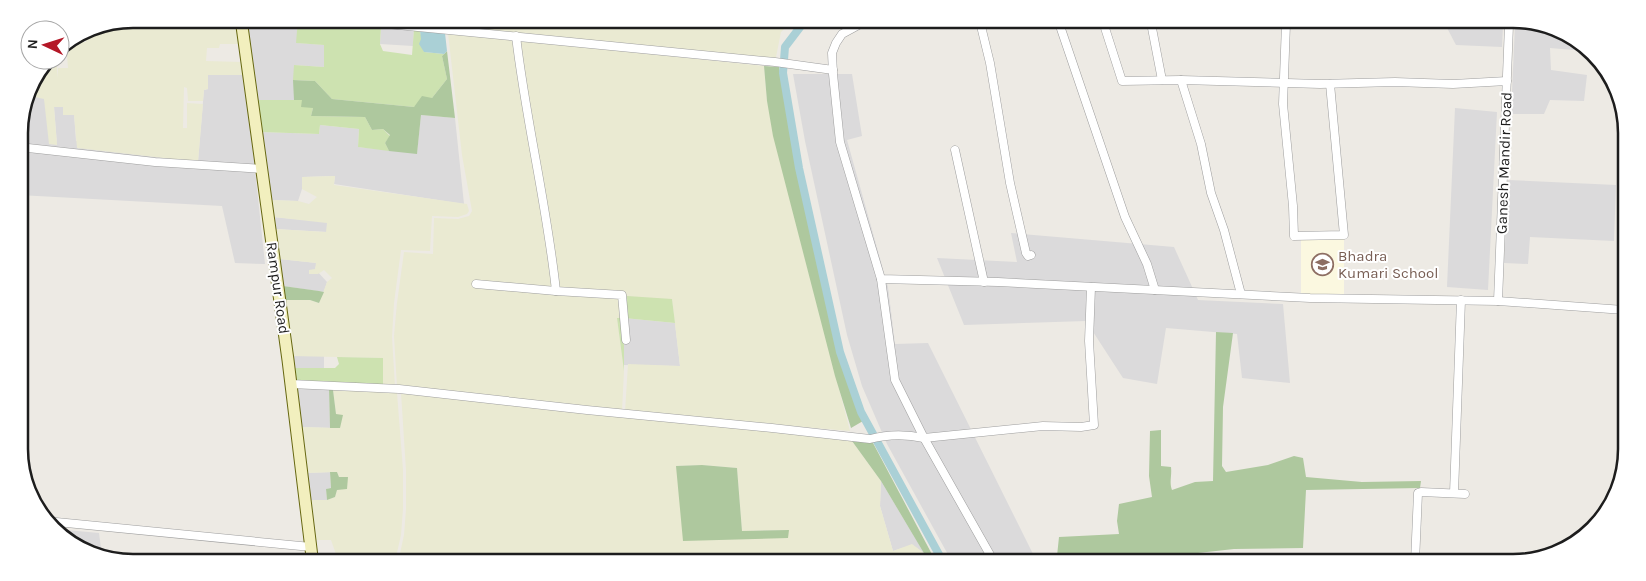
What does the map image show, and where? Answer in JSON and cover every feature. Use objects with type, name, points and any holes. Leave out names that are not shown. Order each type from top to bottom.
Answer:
[{"type":"main road","name":"Rampur Road","points":[[242,28],[312,552]]},
{"type":"street","points":[[438,28],[775,62],[832,70]]},
{"type":"street","points":[[853,28],[842,34],[832,53],[832,70],[840,142],[881,279],[895,380],[924,438],[989,553]]},
{"type":"street","points":[[981,28],[990,63],[1001,139],[1020,229],[1026,252],[1028,256],[1032,255]]},
{"type":"street","points":[[1060,28],[1125,217],[1147,264],[1156,290]]},
{"type":"street","points":[[1106,28],[1122,80],[1284,84],[1395,82],[1453,84],[1507,81]]},
{"type":"street","points":[[1152,28],[1162,80]]},
{"type":"street","points":[[1286,28],[1283,104],[1294,236],[1344,235],[1330,84]]},
{"type":"street","name":"Ganesh Mandir Road","points":[[1498,301],[1509,28]]},
{"type":"street","points":[[516,36],[522,86],[551,242],[556,291]]},
{"type":"street","points":[[1181,80],[1201,144],[1210,193],[1224,230],[1241,294]]},
{"type":"street","points":[[28,148],[155,162],[262,169]]},
{"type":"street","points":[[955,150],[984,282]]},
{"type":"street","points":[[881,279],[984,282],[1310,298],[1498,301],[1618,310]]},
{"type":"street","points":[[476,284],[622,295],[626,340]]},
{"type":"street","points":[[291,384],[399,389],[870,439],[885,435],[907,435],[924,438],[1043,426],[1081,427],[1094,425],[1089,341],[1091,287]]},
{"type":"street","points":[[1454,493],[1461,300]]},
{"type":"street","points":[[1415,553],[1418,493],[1465,494]]},
{"type":"street","points":[[60,524],[312,552]]},
{"type":"shaded area","points":[[245,28],[297,28],[297,43],[325,45],[324,67],[294,65],[294,100],[256,100]]},
{"type":"shaded area","points":[[381,28],[414,29],[413,46],[380,44]]},
{"type":"shaded area","points":[[1447,28],[1503,28],[1502,47],[1456,45]]},
{"type":"shaded area","points":[[1515,28],[1527,28],[1547,33],[1574,47],[1574,50],[1550,48],[1551,70],[1587,75],[1584,101],[1550,100],[1544,114],[1511,114]]},
{"type":"shaded area","points":[[793,74],[852,74],[862,136],[847,140],[888,287],[895,344],[928,343],[1033,553],[947,553],[887,444],[862,386],[847,335],[805,141]]},
{"type":"shaded area","points":[[207,75],[245,75],[265,264],[235,263],[222,206],[28,195],[28,119],[35,97],[44,98],[57,144],[54,107],[63,107],[74,114],[76,141],[198,161],[204,90],[208,89]]},
{"type":"shaded area","points":[[1455,108],[1497,112],[1488,290],[1447,287]]},
{"type":"shaded area","points":[[421,115],[455,118],[464,204],[334,184],[335,176],[302,177],[302,189],[298,201],[271,200],[260,132],[319,134],[320,125],[359,129],[358,147],[417,153]]},
{"type":"shaded area","points":[[1508,180],[1616,185],[1614,241],[1530,237],[1528,264],[1504,263]]},
{"type":"shaded area","points":[[273,217],[327,222],[327,232],[275,229]]},
{"type":"shaded area","points":[[1011,233],[1174,247],[1198,300],[1283,304],[1290,383],[1242,378],[1237,334],[1166,328],[1157,384],[1123,378],[1086,321],[964,325],[937,258],[1017,262]]},
{"type":"shaded area","name":"Bhadra Kumari School","points":[[1301,235],[1344,235],[1344,295],[1301,295]]},
{"type":"shaded area","points":[[279,259],[317,263],[315,269],[327,282],[324,292],[283,286]]},
{"type":"shaded area","points":[[624,318],[675,323],[680,366],[624,365]]},
{"type":"shaded area","points":[[291,356],[324,356],[324,369],[293,368]]},
{"type":"shaded area","points":[[294,387],[329,389],[330,428],[300,427]]},
{"type":"shaded area","points":[[330,472],[331,488],[326,489],[327,500],[310,500],[306,473]]},
{"type":"shaded area","points":[[881,481],[924,553],[912,545],[893,551],[880,506]]},
{"type":"shaded area","points":[[67,530],[99,533],[101,548],[86,543]]},
{"type":"green space","points":[[126,28],[237,28],[239,44],[220,44],[219,48],[207,48],[206,61],[242,62],[245,75],[208,75],[208,89],[204,90],[203,101],[188,101],[187,88],[184,87],[183,128],[187,128],[187,103],[203,104],[198,162],[77,148],[74,115],[63,115],[63,107],[54,107],[57,145],[49,144],[44,99],[35,97],[35,95],[48,70],[57,70],[58,78],[58,70],[70,70],[70,48],[79,42],[86,42],[86,38],[105,31]]},
{"type":"green space","points":[[297,28],[381,28],[380,44],[383,51],[412,55],[414,29],[420,30],[424,52],[444,54],[442,56],[447,79],[432,98],[414,107],[332,99],[315,81],[293,80],[294,65],[324,67],[324,45],[296,43]]},
{"type":"green space","points":[[446,28],[785,28],[781,32],[775,62]]},
{"type":"green space","points":[[448,33],[764,66],[767,101],[792,208],[850,431],[625,412],[628,364],[680,366],[672,299],[624,318],[617,318],[624,371],[622,411],[397,387],[394,336],[404,252],[433,254],[434,218],[458,219],[469,216],[472,211],[462,155]]},
{"type":"green space","points":[[447,51],[455,118],[421,115],[417,154],[389,151],[385,143],[390,135],[383,129],[372,130],[365,117],[311,116],[313,108],[301,107],[302,100],[294,100],[293,80],[315,81],[332,99],[414,107],[422,96],[432,98],[447,79],[442,56]]},
{"type":"green space","points":[[764,66],[779,67],[796,168],[837,352],[858,412],[863,421],[851,428],[835,376],[773,136]]},
{"type":"green space","points":[[256,100],[303,100],[313,108],[311,116],[365,117],[372,130],[383,129],[390,136],[385,143],[389,151],[358,147],[359,129],[320,125],[319,134],[260,132]]},
{"type":"green space","points":[[335,176],[334,185],[467,204],[469,211],[467,214],[458,217],[432,216],[430,251],[401,250],[394,303],[392,337],[395,387],[383,386],[383,358],[291,356],[285,300],[310,300],[319,303],[327,282],[332,278],[324,270],[318,274],[309,274],[309,270],[315,269],[316,263],[279,259],[275,229],[326,232],[327,223],[273,217],[271,200],[298,201],[309,204],[317,197],[302,189],[302,177]]},
{"type":"green space","points":[[283,286],[324,292],[319,303],[310,300],[285,300]]},
{"type":"green space","points":[[627,296],[672,299],[675,323],[624,318]]},
{"type":"green space","points":[[617,318],[624,318],[624,371]]},
{"type":"green space","points":[[1216,332],[1233,333],[1223,407],[1222,466],[1226,472],[1268,465],[1294,456],[1303,458],[1306,477],[1362,482],[1421,481],[1420,488],[1306,490],[1303,548],[1234,549],[1196,553],[1057,553],[1059,537],[1119,534],[1117,521],[1119,504],[1152,497],[1149,476],[1150,431],[1161,430],[1161,466],[1171,467],[1172,490],[1195,482],[1213,481]]},
{"type":"green space","points":[[337,357],[383,358],[383,386],[294,382],[293,368],[335,368],[339,364]]},
{"type":"green space","points":[[329,389],[333,390],[336,414],[343,415],[340,428],[330,428]]},
{"type":"green space","points":[[333,390],[397,393],[403,470],[403,509],[401,535],[397,554],[336,554],[331,540],[314,540],[310,500],[327,500],[335,497],[337,490],[347,477],[339,477],[337,472],[306,473],[300,427],[340,428]]},
{"type":"green space","points":[[401,393],[771,430],[852,441],[881,481],[880,506],[893,551],[912,544],[924,553],[400,554],[404,535],[406,470]],"holes":[[[702,465],[737,468],[742,531],[788,530],[788,537],[743,538],[676,466]]]},
{"type":"green space","points":[[852,441],[873,443],[932,553],[924,553],[881,481]]},
{"type":"green space","points":[[702,465],[737,468],[742,531],[789,530],[788,538],[683,541],[676,466]]},
{"type":"green space","points":[[330,472],[337,472],[339,477],[348,477],[347,489],[337,490],[335,497],[327,500],[326,489],[331,488]]},
{"type":"water","points":[[420,30],[445,33],[447,51],[444,54],[424,52],[419,44],[421,39]]},
{"type":"waterway","points":[[799,28],[785,47],[783,73],[799,168],[840,352],[861,412],[938,553]]},
{"type":"place","name":"Bhadra Kumari School","points":[[1322,265]]}]
